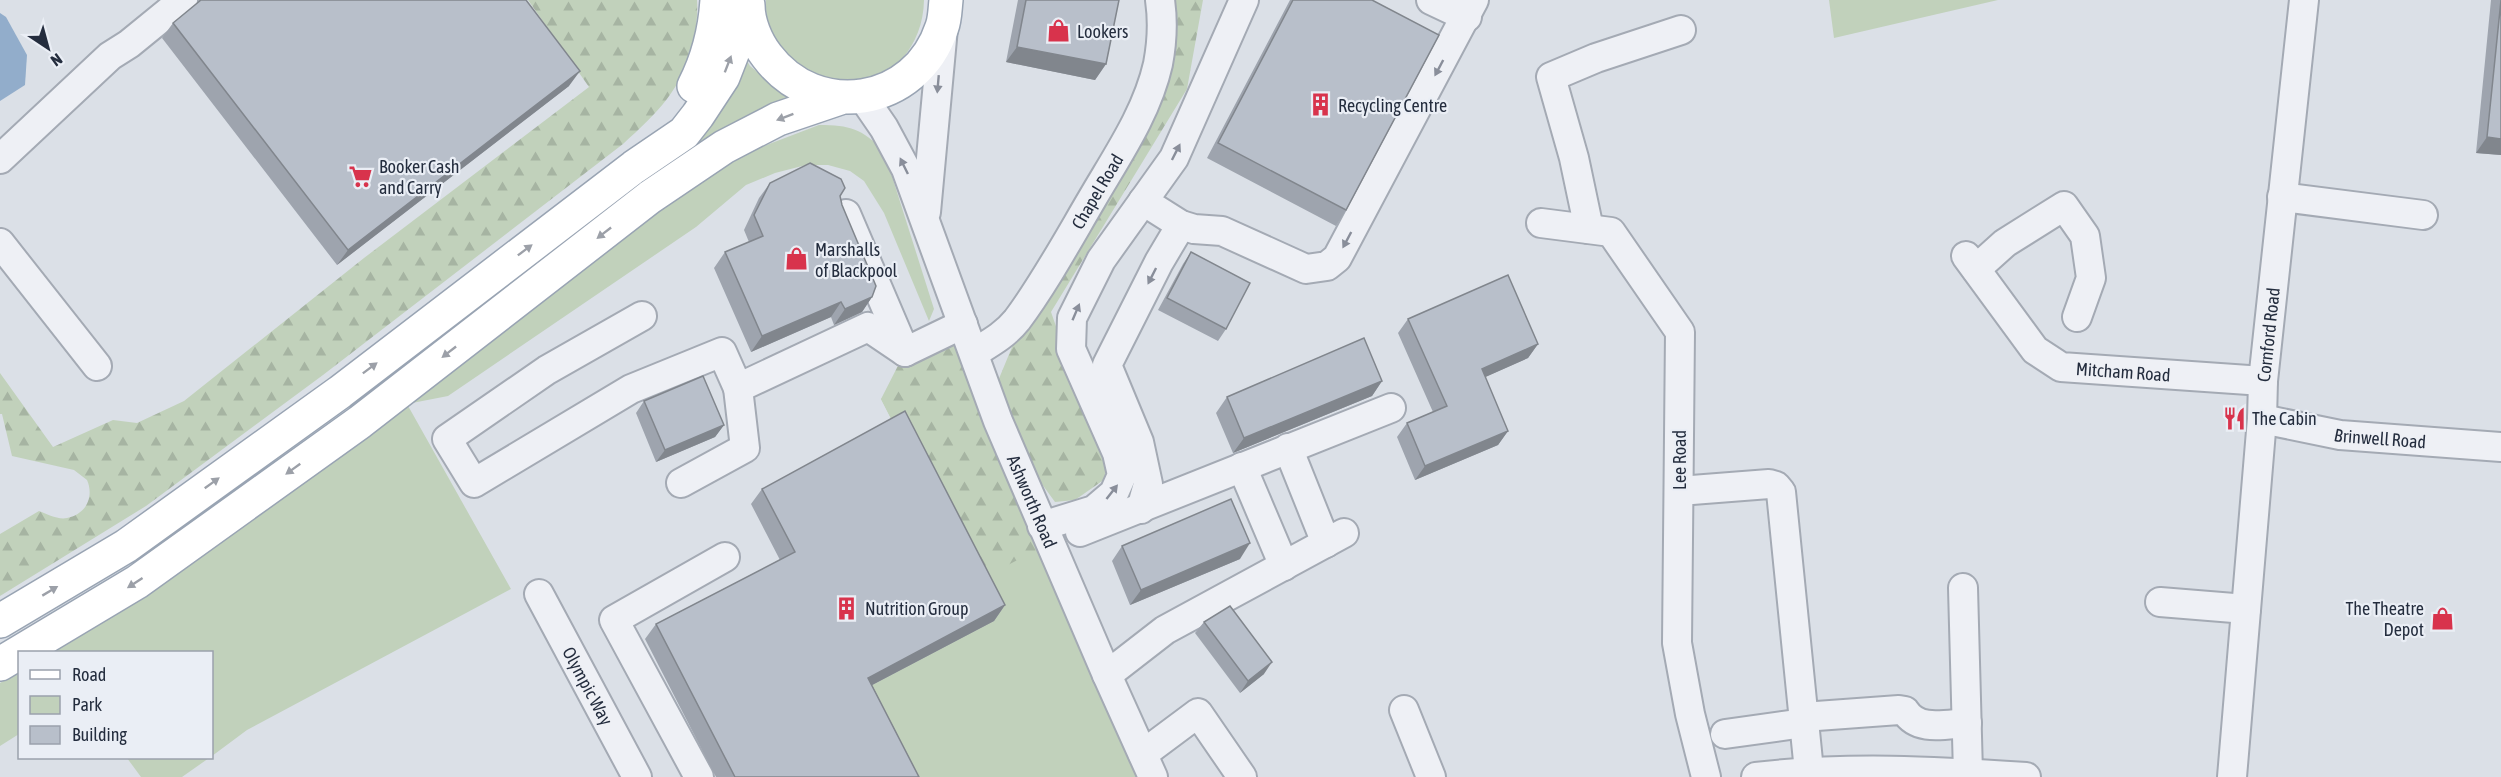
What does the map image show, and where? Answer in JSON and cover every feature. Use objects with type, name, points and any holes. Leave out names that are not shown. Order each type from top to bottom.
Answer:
[{"type":"main road","points":[[633,167],[687,100],[712,41],[717,0]]},
{"type":"main road","points":[[0,621],[145,532],[340,392],[633,167],[684,133],[723,77],[748,6]]},
{"type":"main road","points":[[748,6],[758,45],[779,72],[807,90],[851,97]]},
{"type":"main road","points":[[21,651],[147,575],[360,422],[650,197],[724,147],[778,119],[893,87],[915,71],[932,50],[945,13]]},
{"type":"main road","points":[[0,664],[18,653]]},
{"type":"street","points":[[0,159],[110,56],[129,44],[183,0]]},
{"type":"street","name":"Chapel Road","points":[[974,353],[1001,336],[1017,319],[1070,237],[1131,133],[1158,64],[1162,30],[1160,0]]},
{"type":"street","points":[[1046,535],[1094,510],[1114,493],[1122,475],[1117,453],[1071,349],[1072,318],[1101,260],[1174,158],[1245,0]]},
{"type":"street","points":[[1143,201],[1181,225],[1194,229],[1221,231],[1306,269],[1328,266],[1337,258],[1470,8],[1431,0]]},
{"type":"street","name":"Cornford Road","points":[[2232,777],[2262,419],[2263,381],[2304,0]]},
{"type":"street","name":"Ashworth Road","points":[[925,221],[945,13]]},
{"type":"street","points":[[1589,229],[1574,158],[1551,77],[1596,58],[1681,30]]},
{"type":"street","name":"Ashworth Road","points":[[851,97],[884,128],[906,169],[998,421],[1148,766]]},
{"type":"street","points":[[2282,197],[2423,215]]},
{"type":"street","name":"Mitcham Road","points":[[2077,317],[2091,278],[2085,236],[2064,206],[1971,262],[2035,350],[2061,368],[2263,381]]},
{"type":"street","points":[[846,214],[905,352]]},
{"type":"street","name":"Lee Road","points":[[1541,223],[1611,232],[1680,332],[1677,643],[1690,714],[1706,777]]},
{"type":"street","points":[[1141,508],[1148,484],[1139,442],[1107,365],[1159,262],[1181,225]]},
{"type":"street","points":[[0,243],[97,366]]},
{"type":"street","points":[[642,316],[547,370],[447,439],[474,483],[631,389],[722,352],[738,388],[745,448],[681,483]]},
{"type":"street","points":[[905,352],[963,324]]},
{"type":"street","points":[[738,388],[868,327],[905,352]]},
{"type":"street","points":[[1046,535],[1141,508],[1391,408]]},
{"type":"street","name":"Brinwell Road","points":[[2262,419],[2340,435],[2501,447]]},
{"type":"street","points":[[1107,675],[1165,630],[1335,538],[1288,448]]},
{"type":"street","points":[[1242,467],[1284,566]]},
{"type":"street","points":[[1679,491],[1769,484],[1776,486],[1781,492],[1809,771]]},
{"type":"street","points":[[699,777],[614,620],[725,557]]},
{"type":"street","points":[[1963,588],[1967,723],[1974,774]]},
{"type":"street","name":"Olympic Way","points":[[539,594],[637,777]]},
{"type":"street","points":[[2160,602],[2246,609]]},
{"type":"street","points":[[1404,710],[1431,777]]},
{"type":"street","points":[[1725,734],[1803,720],[1899,710],[1905,711],[1917,723],[1925,725],[1967,723]]},
{"type":"street","points":[[1148,766],[1198,713],[1242,777]]},
{"type":"street","points":[[1756,777],[1809,771],[2026,777]]},
{"type":"green space","points":[[528,0],[697,0],[694,37],[682,74],[658,110],[623,144],[323,375],[146,506],[0,596],[0,534],[39,511],[60,518],[74,516],[84,508],[90,492],[87,480],[74,470],[12,456],[2,414],[0,414],[0,373],[53,447],[113,420],[137,423],[184,401],[364,258],[589,87]]},
{"type":"green space","points":[[766,0],[924,0],[922,20],[915,39],[905,55],[893,67],[877,76],[860,81],[841,82],[806,73],[795,65],[772,33]]},
{"type":"green space","points":[[1168,0],[1203,0],[1187,89],[1051,312],[1105,454],[1105,479],[1075,500],[1055,502],[1039,480],[998,381],[1017,335],[1107,186]]},
{"type":"green space","points":[[1829,0],[1998,0],[1834,38]]},
{"type":"green space","points":[[746,59],[750,66],[794,101],[659,169]]},
{"type":"green space","points":[[819,125],[847,127],[855,130],[884,151],[934,309],[929,321],[884,213],[864,181],[850,171],[828,165],[806,165],[775,173],[746,185],[696,227],[448,396],[407,404],[511,589],[247,730],[213,755],[213,651],[55,651],[105,621],[259,515],[553,293],[687,188],[756,149]]},
{"type":"green space","points":[[959,326],[1153,777],[900,777],[857,693],[994,620],[881,399]]},
{"type":"green space","points":[[959,326],[1050,543],[975,582],[881,399],[905,352]]},
{"type":"green space","points":[[18,673],[18,735],[0,746],[0,683]]},
{"type":"green space","points":[[128,759],[208,759],[182,777],[141,777]]},
{"type":"water","points":[[0,13],[6,17],[27,55],[25,85],[0,101]]},
{"type":"building","name":"Booker Cash and Carry","points":[[201,0],[526,0],[580,71],[348,250],[173,23]]},
{"type":"building","name":"Lookers","points":[[1026,0],[1119,0],[1106,64],[1017,47]]},
{"type":"building","name":"Recycling Centre","points":[[1293,0],[1372,0],[1439,35],[1346,210],[1218,143]]},
{"type":"building","points":[[2501,0],[2501,139],[2487,137]]},
{"type":"building","name":"Marshalls of Blackpool","points":[[810,163],[841,179],[845,188],[840,196],[842,205],[876,286],[872,297],[845,309],[841,302],[762,336],[725,252],[763,236],[754,215],[770,183]]},
{"type":"building","points":[[1191,252],[1250,283],[1226,329],[1167,298]]},
{"type":"building","points":[[1508,275],[1538,344],[1482,369],[1508,431],[1425,466],[1407,423],[1447,406],[1408,319]]},
{"type":"building","points":[[1364,338],[1382,381],[1244,438],[1227,397]]},
{"type":"building","points":[[703,376],[724,425],[665,450],[644,401]]},
{"type":"building","name":"Nutrition Group","points":[[905,411],[1005,605],[868,678],[919,777],[735,777],[656,624],[795,552],[762,489]]},
{"type":"building","points":[[1231,499],[1250,543],[1141,590],[1122,546]]},
{"type":"building","points":[[1230,606],[1272,662],[1248,681],[1204,622]]},
{"type":"place","name":"Lookers","points":[[1059,31]]},
{"type":"place","name":"Recycling Centre","points":[[1320,105]]},
{"type":"place","name":"Booker Cash and Carry","points":[[361,176]]},
{"type":"place","name":"Marshalls of Blackpool","points":[[797,259]]},
{"type":"place","name":"The Cabin","points":[[2234,418]]},
{"type":"place","name":"Nutrition Group","points":[[847,608]]},
{"type":"place","name":"The Theatre Depot","points":[[2442,618]]}]
